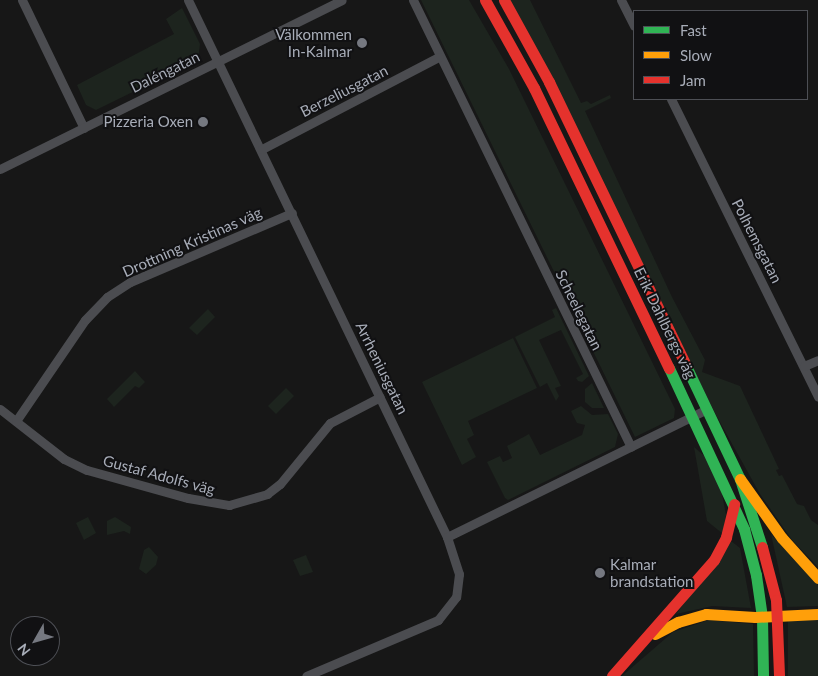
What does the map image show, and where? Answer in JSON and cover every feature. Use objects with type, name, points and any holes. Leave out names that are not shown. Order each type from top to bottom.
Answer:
[{"type":"main road","name":"Erik Dahlbergs väg","points":[[485,0],[534,88],[734,504],[750,550],[762,617],[764,676]]},
{"type":"main road","name":"Erik Dahlbergs väg","points":[[504,0],[549,82],[740,480],[765,549],[777,616],[779,676]]},
{"type":"main road","points":[[740,480],[782,538],[818,578]]},
{"type":"main road","points":[[612,676],[649,638],[714,560],[726,537],[734,504]]},
{"type":"main road","points":[[649,638],[678,622],[706,614],[762,617],[818,614]]},
{"type":"street","points":[[22,0],[84,128]]},
{"type":"street","name":"Arrheniusgatan","points":[[188,0],[262,149],[447,537],[456,562],[460,585],[449,609],[438,620],[306,676]]},
{"type":"street","name":"Daléngatan","points":[[0,169],[342,0]]},
{"type":"street","name":"Scheelegatan","points":[[413,0],[439,57],[631,447]]},
{"type":"street","points":[[621,0],[633,24]]},
{"type":"street","name":"Berzeliusgatan","points":[[262,149],[439,57]]},
{"type":"street","name":"Polhemsgatan","points":[[671,100],[818,397]]},
{"type":"street","name":"Drottning Kristinas väg","points":[[16,420],[85,320],[107,297],[130,282],[292,213]]},
{"type":"street","points":[[804,366],[818,360]]},
{"type":"street","name":"Gustaf Adolfs väg","points":[[0,409],[64,458],[87,470],[188,498],[229,505],[268,494],[280,484],[330,423],[380,397]]},
{"type":"street","points":[[447,537],[707,410]]},
{"type":"shaded area","points":[[421,0],[469,0],[509,69],[675,409],[674,418],[635,437]]},
{"type":"shaded area","points":[[510,0],[530,0],[581,103],[587,101],[591,104],[610,95],[611,98],[585,111],[672,297],[705,360],[702,372],[740,386],[779,469],[776,470],[779,476],[782,475],[797,504],[804,506],[811,520],[818,525],[818,567],[792,540],[760,494],[716,415]]},
{"type":"shaded area","points":[[182,8],[200,44],[198,60],[96,110],[86,105],[77,85],[174,34],[166,19]]},
{"type":"shaded area","points":[[556,308],[589,376],[582,382],[576,378],[583,374],[561,330],[539,340],[561,386],[555,388],[559,396],[556,401],[547,383],[540,387],[515,337],[555,317],[552,310]]},
{"type":"shaded area","points":[[208,309],[215,317],[197,335],[189,328]]},
{"type":"shaded area","points":[[513,338],[537,388],[468,421],[474,435],[467,439],[476,457],[462,465],[422,382]]},
{"type":"shaded area","points":[[135,371],[145,382],[139,388],[135,386],[114,407],[107,399]]},
{"type":"shaded area","points":[[592,383],[604,408],[592,408],[585,402],[585,389]]},
{"type":"shaded area","points":[[286,388],[294,396],[276,414],[268,406]]},
{"type":"shaded area","points":[[581,406],[592,415],[608,414],[618,434],[615,447],[508,500],[505,498],[487,462],[500,456],[503,462],[512,458],[507,446],[529,434],[540,455],[582,435],[585,425],[577,423],[571,411]]},
{"type":"shaded area","points":[[694,447],[708,459],[720,483],[726,515],[723,534],[707,521]]},
{"type":"shaded area","points":[[88,517],[96,533],[84,540],[76,523]]},
{"type":"shaded area","points":[[115,517],[131,527],[130,534],[124,531],[107,535],[107,521]]},
{"type":"shaded area","points":[[771,534],[818,585],[818,606],[787,607]]},
{"type":"shaded area","points":[[731,541],[740,548],[751,608],[712,606],[676,614]]},
{"type":"shaded area","points":[[149,547],[158,557],[156,565],[146,574],[139,569],[144,550]]},
{"type":"shaded area","points":[[306,555],[313,572],[300,576],[293,560]]},
{"type":"shaded area","points":[[818,619],[818,676],[788,676],[788,621]]},
{"type":"shaded area","points":[[709,620],[753,624],[754,676],[622,676],[673,632]]},
{"type":"traffic: fast","points":[[686,366],[740,479],[762,547]]},
{"type":"traffic: fast","points":[[669,368],[744,529],[756,575],[762,617],[763,676]]},
{"type":"traffic: slow","points":[[740,479],[782,538],[818,578]]},
{"type":"traffic: slow","points":[[655,634],[678,622],[706,614],[755,617],[818,614]]},
{"type":"traffic: jam","points":[[485,0],[534,88],[669,368]]},
{"type":"traffic: jam","points":[[504,0],[549,82],[686,366]]},
{"type":"traffic: jam","points":[[612,676],[714,560],[726,537],[734,504]]},
{"type":"traffic: jam","points":[[762,547],[776,600],[779,676]]},
{"type":"place","name":"Välkommen In-Kalmar","points":[[362,43]]},
{"type":"place","name":"Pizzeria Oxen","points":[[203,122]]},
{"type":"place","name":"Kalmar brandstation","points":[[600,573]]}]
